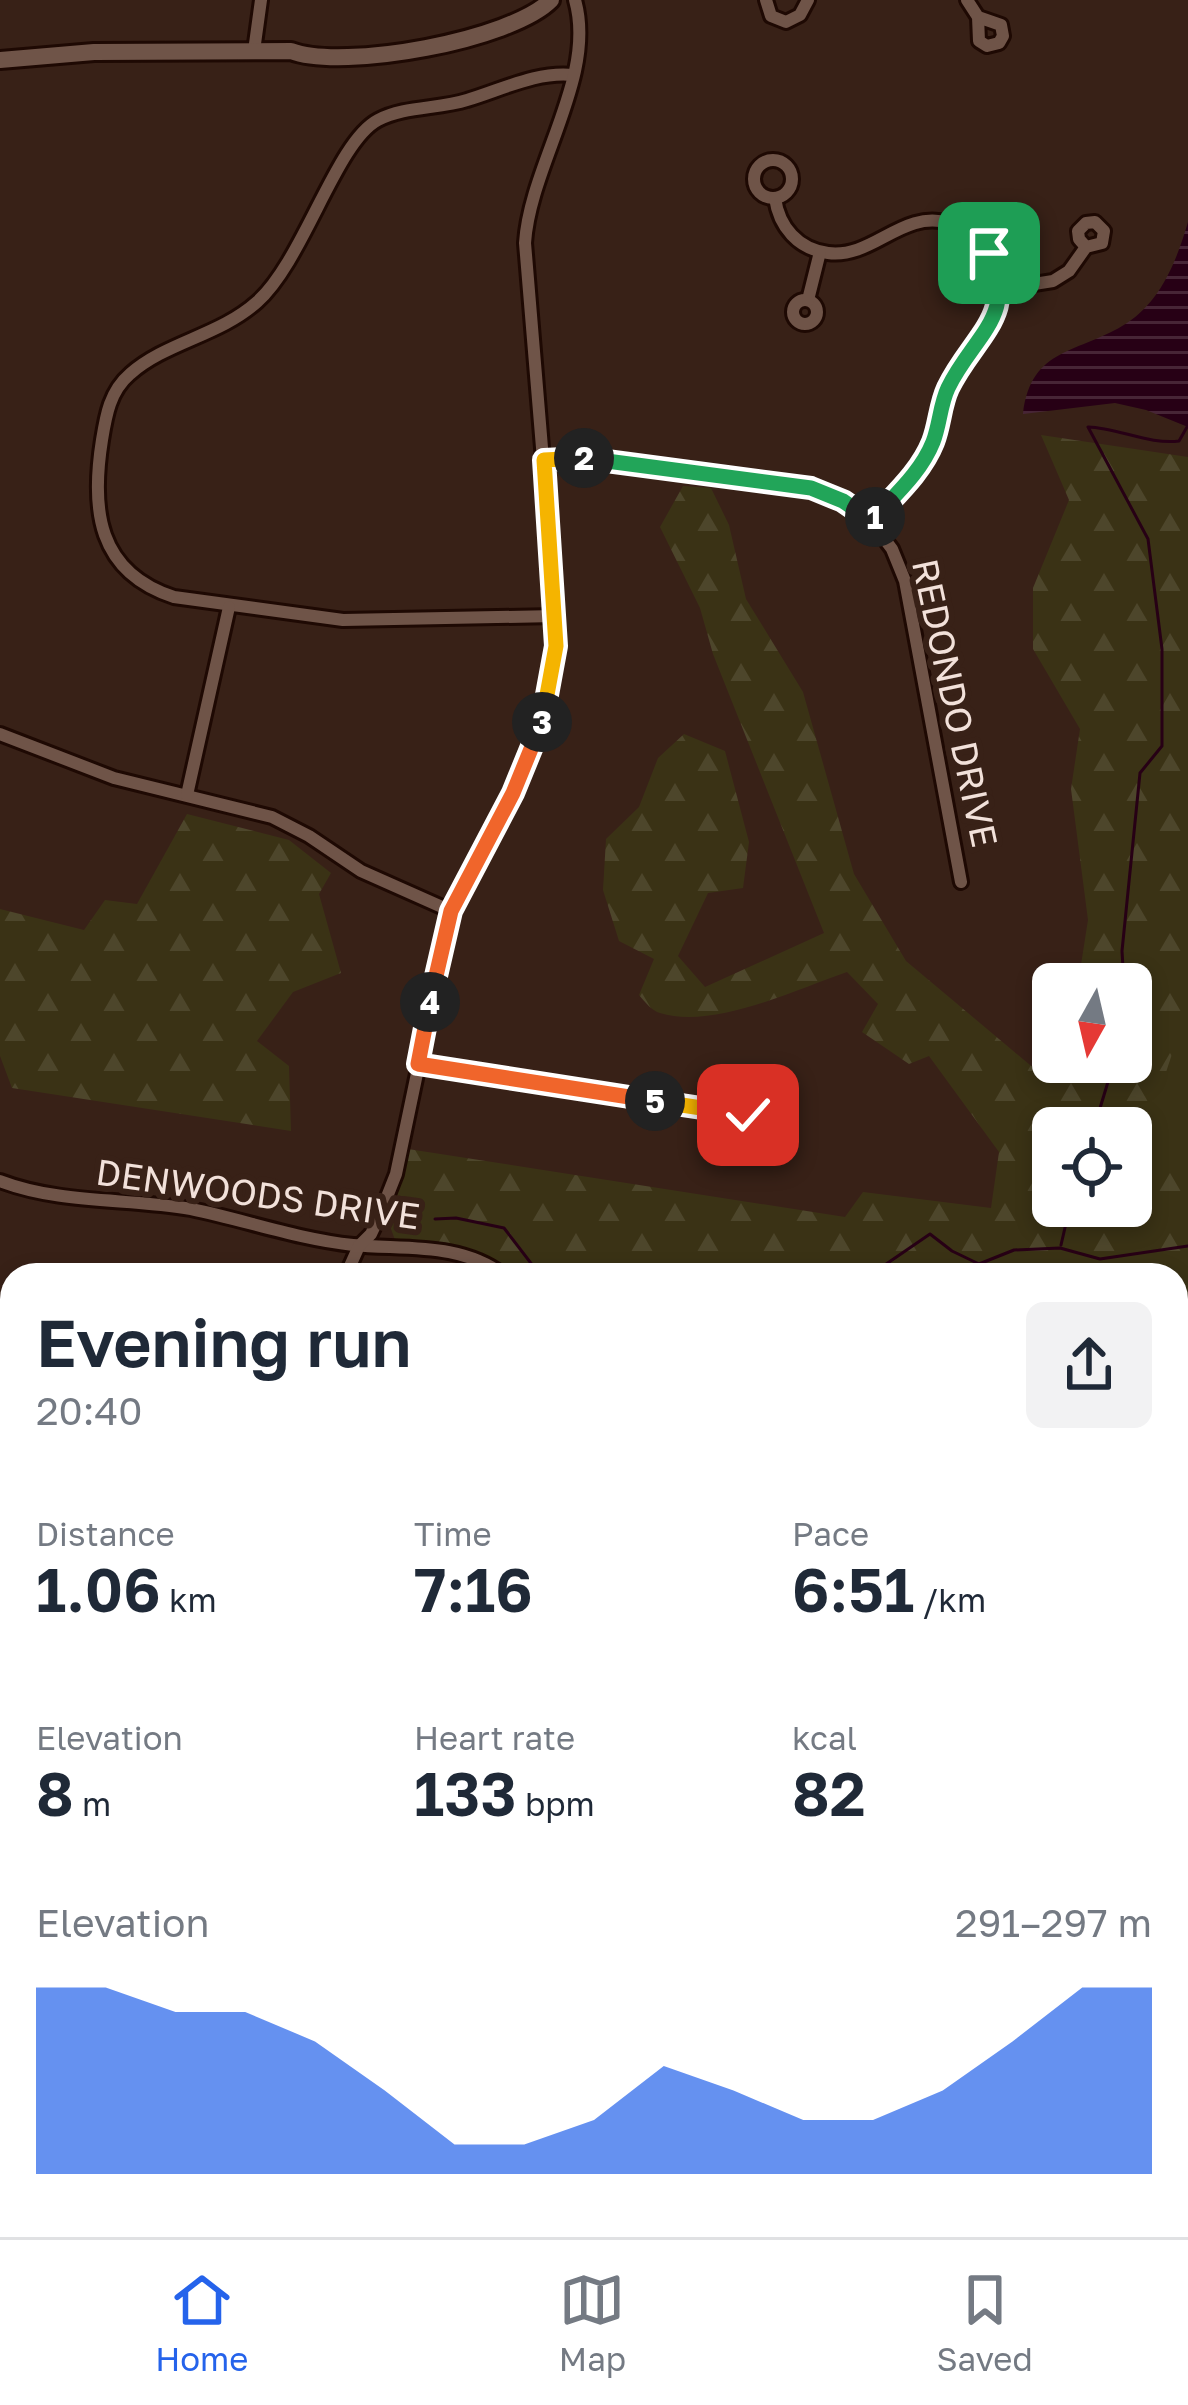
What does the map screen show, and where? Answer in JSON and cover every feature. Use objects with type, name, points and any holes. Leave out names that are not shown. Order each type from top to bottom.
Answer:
[{"type":"main road","points":[[292,51],[305,45],[384,43],[431,35],[542,0]]},
{"type":"main road","points":[[0,60],[94,52],[364,55],[442,45],[503,27],[540,11],[551,0]]},
{"type":"street","points":[[254,51],[261,0]]},
{"type":"street","points":[[351,1263],[358,1246],[371,1234],[396,1174],[451,911],[536,740],[553,673],[556,616],[526,224],[573,75],[579,19],[575,0]]},
{"type":"street","points":[[766,0],[771,16],[786,22],[800,15],[808,0]]},
{"type":"street","points":[[967,0],[978,17]]},
{"type":"street","points":[[556,616],[343,620],[229,607],[158,592],[125,568],[105,536],[95,492],[108,408],[117,389],[143,364],[223,327],[258,301],[300,246],[359,135],[379,119],[461,102],[553,73],[573,75]]},
{"type":"street","points":[[775,198],[781,224],[789,234],[820,252],[849,254],[902,226],[939,221],[962,228],[983,243],[1002,289],[990,325],[946,391],[931,448],[872,521]]},
{"type":"street","points":[[1002,289],[1053,281],[1070,271],[1086,247]]},
{"type":"street","points":[[808,300],[820,252]]},
{"type":"street","name":"REDONDO DRIVE","points":[[544,460],[614,459],[811,488],[843,501],[872,521],[892,549],[904,581],[961,882]]},
{"type":"street","points":[[187,795],[229,607]]},
{"type":"street","points":[[0,734],[114,778],[272,817],[361,871],[451,911]]},
{"type":"street","points":[[418,1064],[748,1115],[776,1115]]},
{"type":"street","name":"DENWOODS DRIVE","points":[[0,1181],[35,1192],[192,1210],[304,1238],[450,1252],[483,1263]]},
{"type":"green space","points":[[1041,435],[1188,457],[1188,1005],[1154,1109],[1157,1133],[1188,1183],[1188,1263],[493,1263],[395,1240],[390,1226],[408,1149],[845,1217],[863,1192],[991,1208],[999,1152],[929,1056],[909,1064],[862,1032],[878,1004],[847,972],[755,1005],[705,1016],[660,1013],[639,995],[654,959],[619,941],[603,890],[606,839],[639,807],[658,758],[684,734],[725,751],[749,842],[743,888],[708,893],[678,956],[705,987],[824,933],[713,654],[700,608],[660,527],[683,486],[711,488],[729,525],[746,599],[803,692],[854,874],[906,961],[1032,1067],[1032,1083],[1152,1083],[1152,963],[1081,963],[1088,920],[1071,789],[1080,729],[1033,649],[1033,588],[1069,500]]},
{"type":"green space","points":[[1188,745],[1188,1263],[1179,1263],[1149,1227],[1152,1107],[1134,1107],[1138,1083],[1152,1083],[1152,987]]},
{"type":"green space","points":[[187,814],[289,840],[331,873],[319,894],[341,973],[293,992],[257,1041],[289,1066],[291,1131],[12,1088],[0,1056],[0,909],[84,930],[105,900],[137,904]]},
{"type":"shaded area","points":[[1188,222],[1188,427],[1115,403],[1023,414],[1036,375],[1047,363],[1127,323],[1150,303],[1173,264]]},
{"type":"waterway","points":[[1123,963],[1140,773],[1162,746],[1162,649],[1148,539],[1088,427],[1168,442],[1179,441],[1187,427]]},
{"type":"waterway","points":[[1100,1107],[1108,1083]]},
{"type":"waterway","points":[[435,1219],[456,1218],[504,1228],[531,1263]]},
{"type":"waterway","points":[[1061,1245],[1065,1227]]},
{"type":"waterway","points":[[888,1263],[930,1234],[977,1263]]},
{"type":"waterway","points":[[982,1263],[1014,1250],[1060,1248],[1100,1259],[1188,1246]]},
{"type":"route","points":[[748,1115],[418,1064],[451,911],[527,764],[550,693],[556,616],[544,460],[614,459],[811,488],[843,501],[872,521],[923,462],[946,391],[996,312],[1002,289],[989,253]]}]
